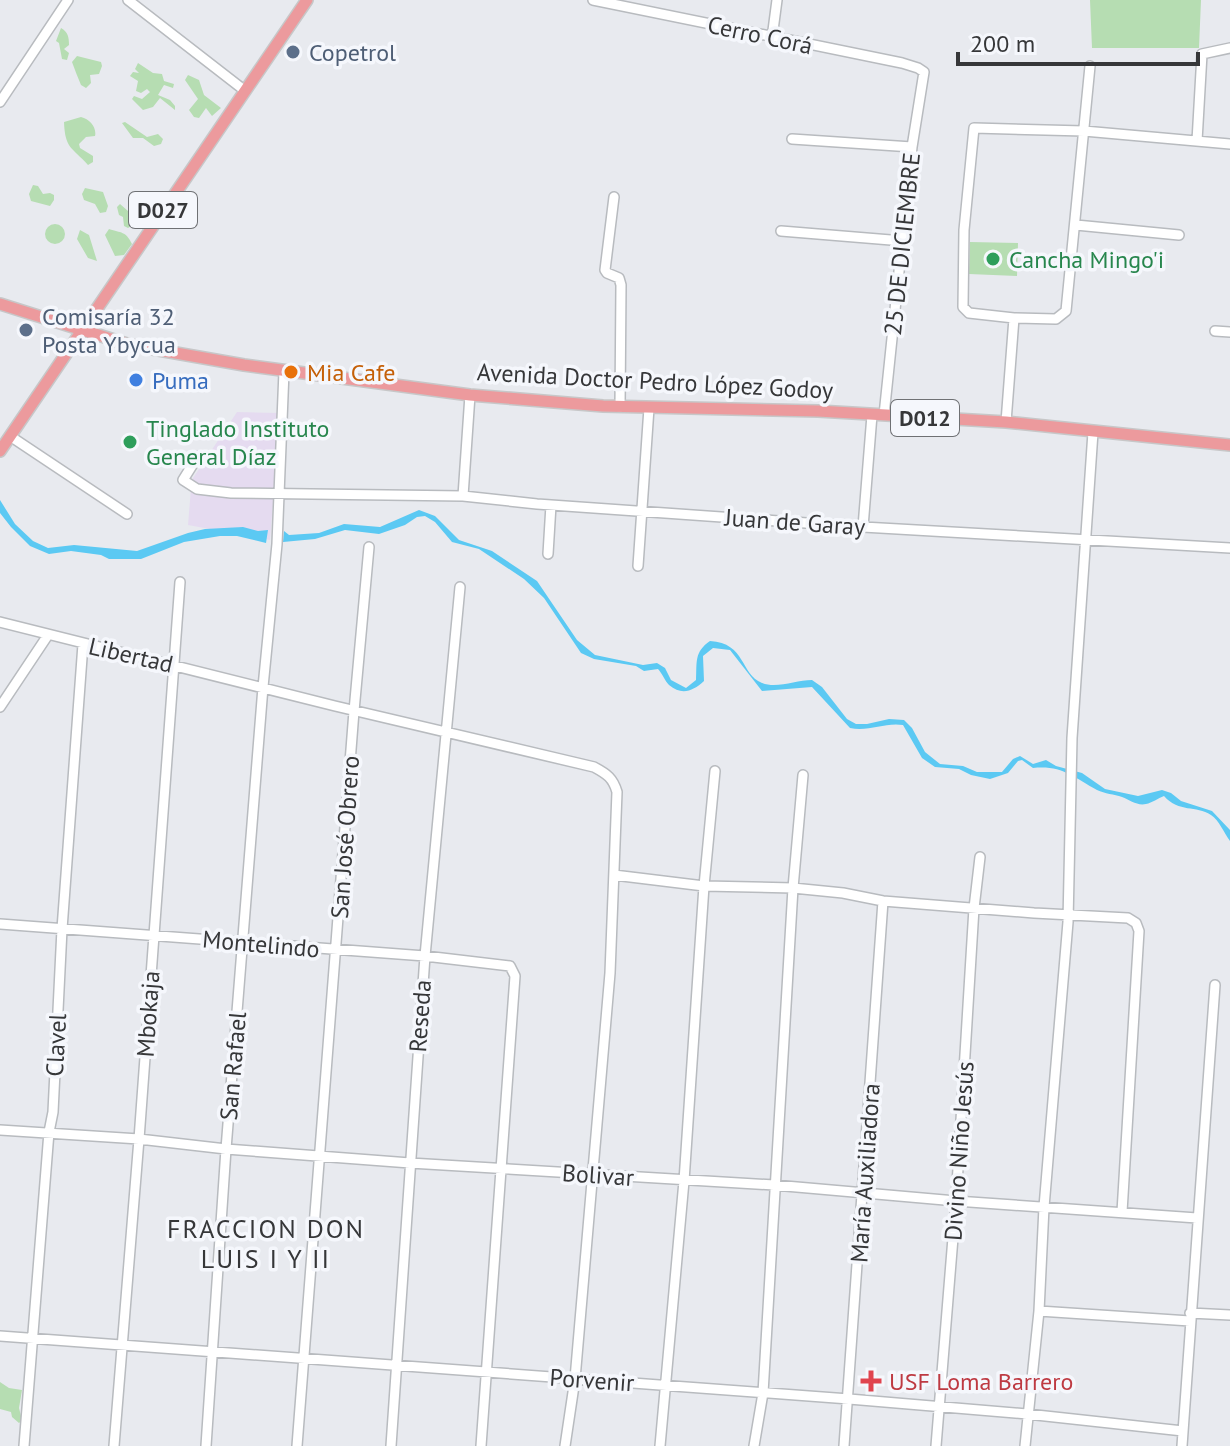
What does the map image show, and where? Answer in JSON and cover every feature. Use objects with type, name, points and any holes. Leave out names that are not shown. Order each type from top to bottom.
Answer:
[{"type":"main road","name":"D027","points":[[0,451],[307,0]]},
{"type":"main road","name":"D012","points":[[0,304],[82,330]]},
{"type":"main road","name":"Avenida Doctor Pedro López Godoy","points":[[82,330],[130,345],[284,371],[470,395],[620,407],[1006,422],[1230,445]]},
{"type":"street","points":[[0,102],[68,0]]},
{"type":"street","points":[[128,0],[244,90]]},
{"type":"street","name":"Cerro Corá","points":[[593,0],[902,63],[924,72]]},
{"type":"street","points":[[772,38],[777,0]]},
{"type":"street","points":[[1197,141],[1202,54],[1230,48]]},
{"type":"street","points":[[1090,66],[1084,131],[1076,225],[1066,311],[1056,319],[969,313],[963,307],[962,258],[973,130],[977,127],[1084,131],[1230,144]]},
{"type":"street","name":"25 DE DICIEMBRE","points":[[863,527],[924,72]]},
{"type":"street","points":[[792,139],[912,147]]},
{"type":"street","points":[[614,197],[605,270],[619,278],[621,285],[620,407]]},
{"type":"street","points":[[1076,225],[1179,235]]},
{"type":"street","points":[[781,231],[903,241]]},
{"type":"street","points":[[1006,422],[1014,318]]},
{"type":"street","points":[[1215,331],[1230,332]]},
{"type":"street","name":"San Rafael","points":[[206,1446],[226,1149],[278,531],[284,371]]},
{"type":"street","points":[[463,496],[470,395]]},
{"type":"street","points":[[638,566],[649,408]]},
{"type":"street","points":[[1025,1446],[1039,1311],[1044,1207],[1068,913],[1071,759],[1093,432]]},
{"type":"street","points":[[10,436],[127,514]]},
{"type":"street","name":"Juan de Garay","points":[[198,456],[183,480],[197,489],[280,495],[463,496],[863,527],[1230,548]]},
{"type":"street","points":[[548,554],[551,505]]},
{"type":"street","name":"San José Obrero","points":[[297,1446],[369,547]]},
{"type":"street","name":"Mbokaja","points":[[114,1446],[180,582]]},
{"type":"street","name":"Reseda","points":[[391,1446],[425,956],[460,587]]},
{"type":"street","name":"Libertad","points":[[0,622],[354,711],[594,767],[608,774],[614,782],[617,792],[610,973],[595,1176],[575,1379],[565,1446]]},
{"type":"street","points":[[0,707],[48,635]]},
{"type":"street","name":"Clavel","points":[[24,1446],[53,1112],[62,929],[83,644]]},
{"type":"street","points":[[660,1446],[715,771]]},
{"type":"street","points":[[754,1446],[763,1393],[793,888],[803,775]]},
{"type":"street","name":"Divino Niño Jesús","points":[[936,1446],[980,857]]},
{"type":"street","points":[[614,875],[704,886],[793,888],[883,901],[1128,918],[1136,923],[1139,931],[1122,1212]]},
{"type":"street","name":"María Auxiliadora","points":[[844,1446],[883,901]]},
{"type":"street","name":"Montelindo","points":[[0,924],[425,956],[510,966],[515,976],[500,1168]]},
{"type":"street","points":[[1182,1446],[1215,985]]},
{"type":"street","name":"Bolivar","points":[[0,1130],[410,1163],[774,1185],[1197,1218]]},
{"type":"street","points":[[481,1446],[500,1168]]},
{"type":"street","points":[[1039,1311],[1190,1317],[1230,1315]]},
{"type":"street","name":"Porvenir","points":[[0,1336],[849,1399],[1183,1431]]},
{"type":"shaded area","points":[[237,412],[280,413],[270,540],[188,525],[189,484]]},
{"type":"green space","points":[[1090,0],[1201,0],[1199,48],[1092,48]]},
{"type":"green space","points":[[61,28],[68,37],[69,45],[64,49],[69,53],[67,60],[62,59],[56,41]]},
{"type":"green space","points":[[77,56],[101,62],[99,74],[90,75],[91,83],[86,88],[81,85],[72,62]]},
{"type":"green space","points":[[138,63],[153,73],[162,74],[164,81],[174,84],[173,88],[164,85],[158,95],[170,100],[175,110],[160,98],[153,107],[143,110],[132,99],[134,96],[142,99],[150,92],[147,89],[141,93],[136,91],[138,81],[130,76],[133,72],[139,73],[135,69]]},
{"type":"green space","points":[[188,75],[199,80],[204,95],[221,108],[212,116],[206,108],[199,118],[189,110],[198,99],[185,80]]},
{"type":"green space","points":[[81,117],[90,122],[95,130],[95,136],[86,137],[79,144],[93,156],[93,162],[88,165],[70,147],[66,138],[64,122]]},
{"type":"green space","points":[[122,123],[147,137],[158,134],[163,139],[161,144],[154,146],[143,138],[133,138]]},
{"type":"green space","points":[[33,185],[38,186],[43,194],[54,195],[50,206],[31,201],[29,194]]},
{"type":"green space","points":[[85,188],[103,192],[108,206],[106,212],[100,213],[95,204],[84,200],[82,194]]},
{"type":"green space","points":[[120,204],[136,218],[136,223],[128,228],[119,215],[117,207]]},
{"type":"green space","points":[[55,224],[62,227],[65,234],[62,241],[55,244],[48,241],[45,234],[48,227]]},
{"type":"green space","points":[[109,229],[123,233],[130,240],[132,244],[124,255],[115,256],[105,235]]},
{"type":"green space","points":[[80,230],[89,235],[97,261],[88,258],[77,239]]},
{"type":"green space","name":"Cancha Mingo'i","points":[[970,242],[1018,243],[1017,276],[969,274]]},
{"type":"green space","points":[[0,1382],[9,1388],[22,1390],[19,1408],[22,1420],[19,1423],[11,1412],[0,1409]]},
{"type":"water","points":[[0,500],[15,524],[33,541],[48,548],[74,545],[137,551],[205,529],[243,527],[268,530],[266,543],[237,536],[220,536],[184,542],[141,559],[109,559],[71,551],[49,554],[30,546],[11,527],[0,513]]},
{"type":"water","points":[[419,510],[435,516],[459,540],[492,551],[537,581],[577,640],[595,655],[643,665],[657,663],[665,668],[671,680],[686,688],[696,680],[697,658],[701,649],[710,641],[722,643],[736,653],[755,679],[762,683],[780,685],[812,680],[822,687],[847,719],[856,724],[904,720],[925,752],[940,764],[963,766],[977,772],[1002,772],[1013,759],[1020,756],[1033,764],[1046,760],[1082,773],[1105,789],[1138,796],[1162,790],[1181,801],[1212,811],[1230,830],[1230,841],[1211,815],[1176,805],[1164,796],[1148,803],[1137,803],[1100,791],[1060,770],[1033,768],[1022,760],[1008,773],[990,779],[959,769],[935,767],[922,758],[903,725],[850,728],[812,687],[762,691],[730,650],[713,648],[703,656],[704,681],[692,690],[683,691],[669,685],[658,669],[644,671],[636,666],[594,659],[581,653],[544,598],[524,579],[479,549],[452,542],[435,522],[425,516],[379,534],[345,530],[315,539],[283,542],[284,531],[289,535],[319,533],[344,524],[380,527]]},
{"type":"place","name":"Copetrol","points":[[293,52]]},
{"type":"place","name":"Cancha Mingo'i","points":[[993,259]]},
{"type":"place","name":"Comisaría 32 Posta Ybycua","points":[[26,330]]},
{"type":"place","name":"Mia Cafe","points":[[291,372]]},
{"type":"place","name":"Puma","points":[[136,380]]},
{"type":"place","name":"Tinglado Instituto General Díaz","points":[[130,442]]},
{"type":"place","name":"USF Loma Barrero","points":[[871,1381]]},
{"type":"district","name":"FRACCION DON LUIS I Y II","points":[[266,1243]]}]
